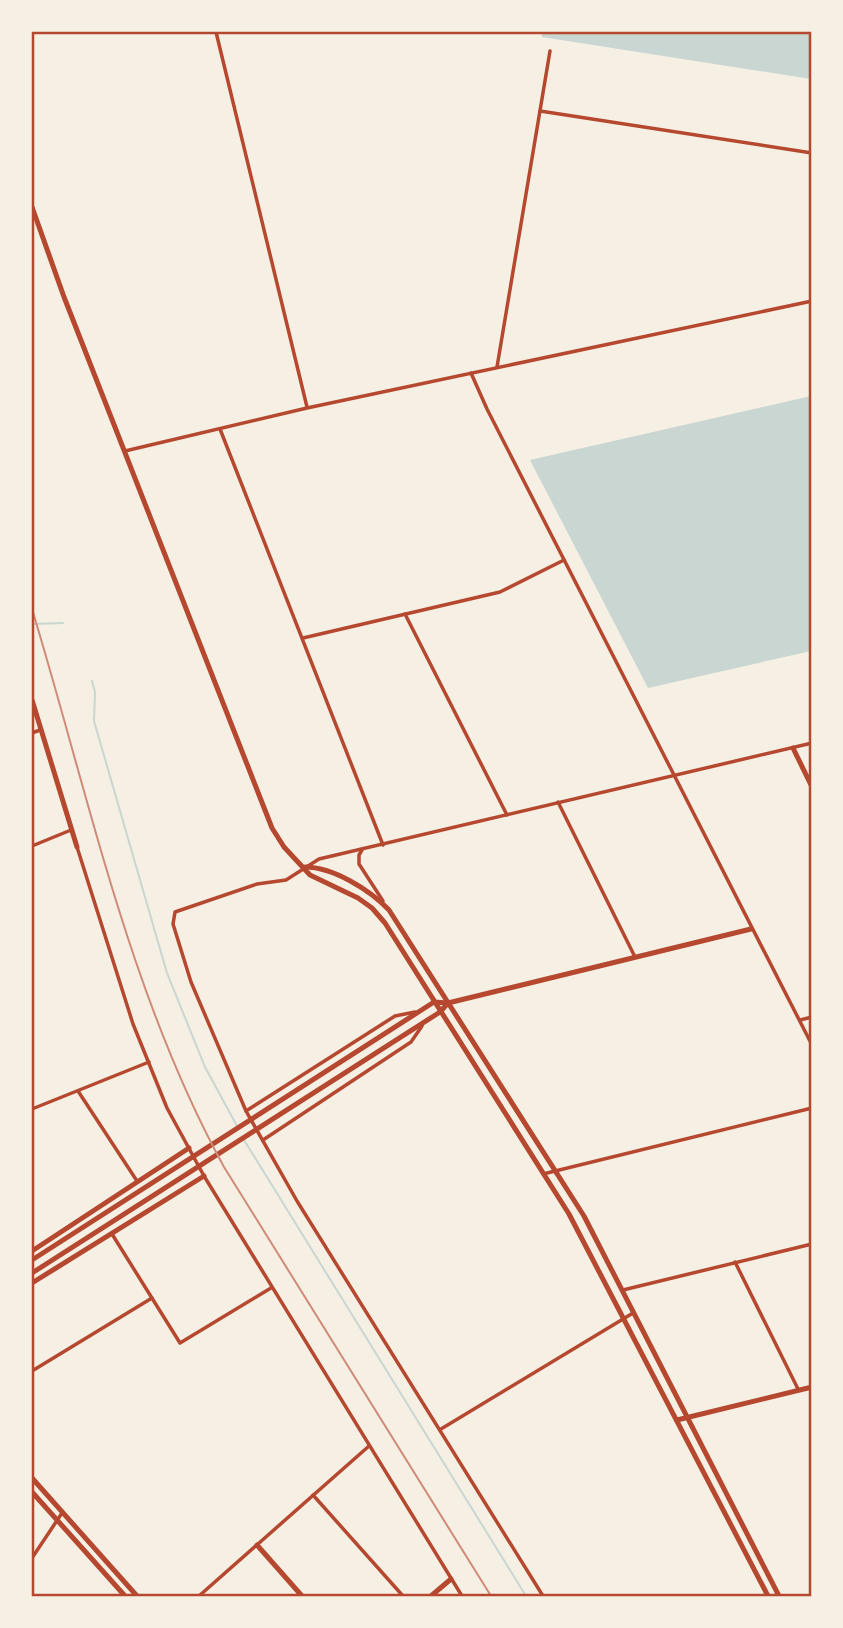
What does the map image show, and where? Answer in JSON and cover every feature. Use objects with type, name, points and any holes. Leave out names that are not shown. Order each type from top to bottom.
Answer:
[{"type":"street","points":[[216,32],[307,408]]},
{"type":"street","points":[[497,368],[550,51]]},
{"type":"street","points":[[540,111],[811,153]]},
{"type":"street","points":[[32,207],[272,828],[284,847],[310,875],[372,908],[385,922],[569,1214],[768,1597]]},
{"type":"street","points":[[125,451],[307,408],[811,301]]},
{"type":"street","points":[[471,373],[811,1045]]},
{"type":"street","points":[[220,429],[383,845]]},
{"type":"street","points":[[302,638],[500,592],[564,560]]},
{"type":"street","points":[[405,614],[507,815]]},
{"type":"street","points":[[32,700],[133,1024],[167,1108],[271,1288],[462,1597]]},
{"type":"street","points":[[32,733],[40,730]]},
{"type":"street","points":[[543,1597],[297,1201],[246,1111],[191,982],[173,924],[175,912],[257,884],[286,880],[319,859],[811,743]]},
{"type":"street","points":[[793,748],[811,787]]},
{"type":"street","points":[[558,802],[636,958]]},
{"type":"street","points":[[32,846],[71,830]]},
{"type":"street","points":[[363,849],[359,855],[359,864],[584,1216],[779,1597]]},
{"type":"street","points":[[305,867],[315,867],[356,884],[384,905]]},
{"type":"street","points":[[32,1260],[434,1002],[447,1003],[751,929]]},
{"type":"street","points":[[32,1273],[440,1012],[447,1003]]},
{"type":"street","points":[[246,1111],[395,1016],[421,1011]]},
{"type":"street","points":[[799,1020],[811,1017]]},
{"type":"street","points":[[263,1140],[411,1042],[426,1020]]},
{"type":"street","points":[[32,1109],[149,1062]]},
{"type":"street","points":[[78,1091],[137,1181]]},
{"type":"street","points":[[543,1174],[811,1108]]},
{"type":"street","points":[[32,1251],[189,1148]]},
{"type":"street","points":[[32,1283],[204,1176]]},
{"type":"street","points":[[111,1233],[180,1343],[271,1288]]},
{"type":"street","points":[[622,1290],[811,1244]]},
{"type":"street","points":[[735,1262],[798,1390]]},
{"type":"street","points":[[32,1371],[152,1297]]},
{"type":"street","points":[[441,1429],[633,1313]]},
{"type":"street","points":[[677,1420],[811,1387]]},
{"type":"street","points":[[200,1597],[369,1446]]},
{"type":"street","points":[[32,1478],[137,1597]]},
{"type":"street","points":[[32,1492],[125,1597]]},
{"type":"street","points":[[313,1495],[403,1597]]},
{"type":"street","points":[[32,1558],[62,1513]]},
{"type":"street","points":[[257,1545],[302,1597]]},
{"type":"street","points":[[431,1597],[451,1579]]},
{"type":"shaded area","points":[[541,32],[811,32],[811,79],[542,37]]},
{"type":"shaded area","points":[[811,396],[811,651],[648,688],[530,460]]},
{"type":"waterway","points":[[32,624],[63,623]]},
{"type":"waterway","points":[[92,681],[95,692],[94,721],[167,973],[205,1067],[237,1126]]},
{"type":"waterway","points":[[244,1140],[526,1596]]},
{"type":"railway","points":[[32,609],[114,893],[162,1033],[191,1101],[224,1167],[491,1596]]}]
